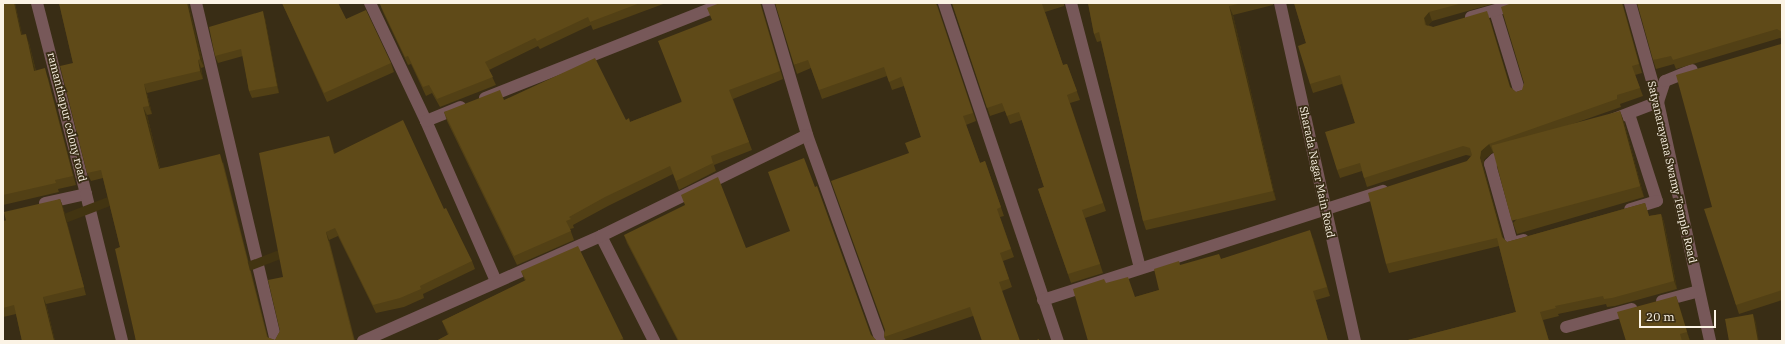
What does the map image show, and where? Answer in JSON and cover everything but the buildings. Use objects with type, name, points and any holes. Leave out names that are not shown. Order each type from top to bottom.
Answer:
[{"type":"street","name":"ramanthapur colony road","points":[[33,206],[86,194],[37,3]]},
{"type":"street","points":[[196,3],[276,341]]},
{"type":"street","points":[[370,3],[426,121],[496,280]]},
{"type":"street","points":[[426,121],[725,3]]},
{"type":"street","points":[[768,3],[807,135],[881,341]]},
{"type":"street","points":[[944,3],[1058,341]]},
{"type":"street","points":[[1071,3],[1140,267]]},
{"type":"street","name":"Sharada Nagar Main Road","points":[[1280,3],[1355,341]]},
{"type":"street","points":[[1457,21],[1520,3]]},
{"type":"street","name":"Satyanarayana Swamy Temple Road","points":[[1630,3],[1658,102],[1710,341]]},
{"type":"street","points":[[1495,10],[1520,92]]},
{"type":"street","points":[[1591,127],[1658,102],[1665,81],[1706,66]]},
{"type":"street","points":[[1619,212],[1657,201],[1628,114]]},
{"type":"street","points":[[368,340],[496,280],[601,236],[807,135]]},
{"type":"street","points":[[1523,150],[1495,159],[1490,164],[1512,243],[1535,236]]},
{"type":"street","points":[[1043,300],[1140,267],[1325,210],[1393,187]]},
{"type":"street","points":[[86,194],[122,341]]},
{"type":"street","points":[[601,236],[654,341]]},
{"type":"street","points":[[1566,327],[1699,291]]}]
